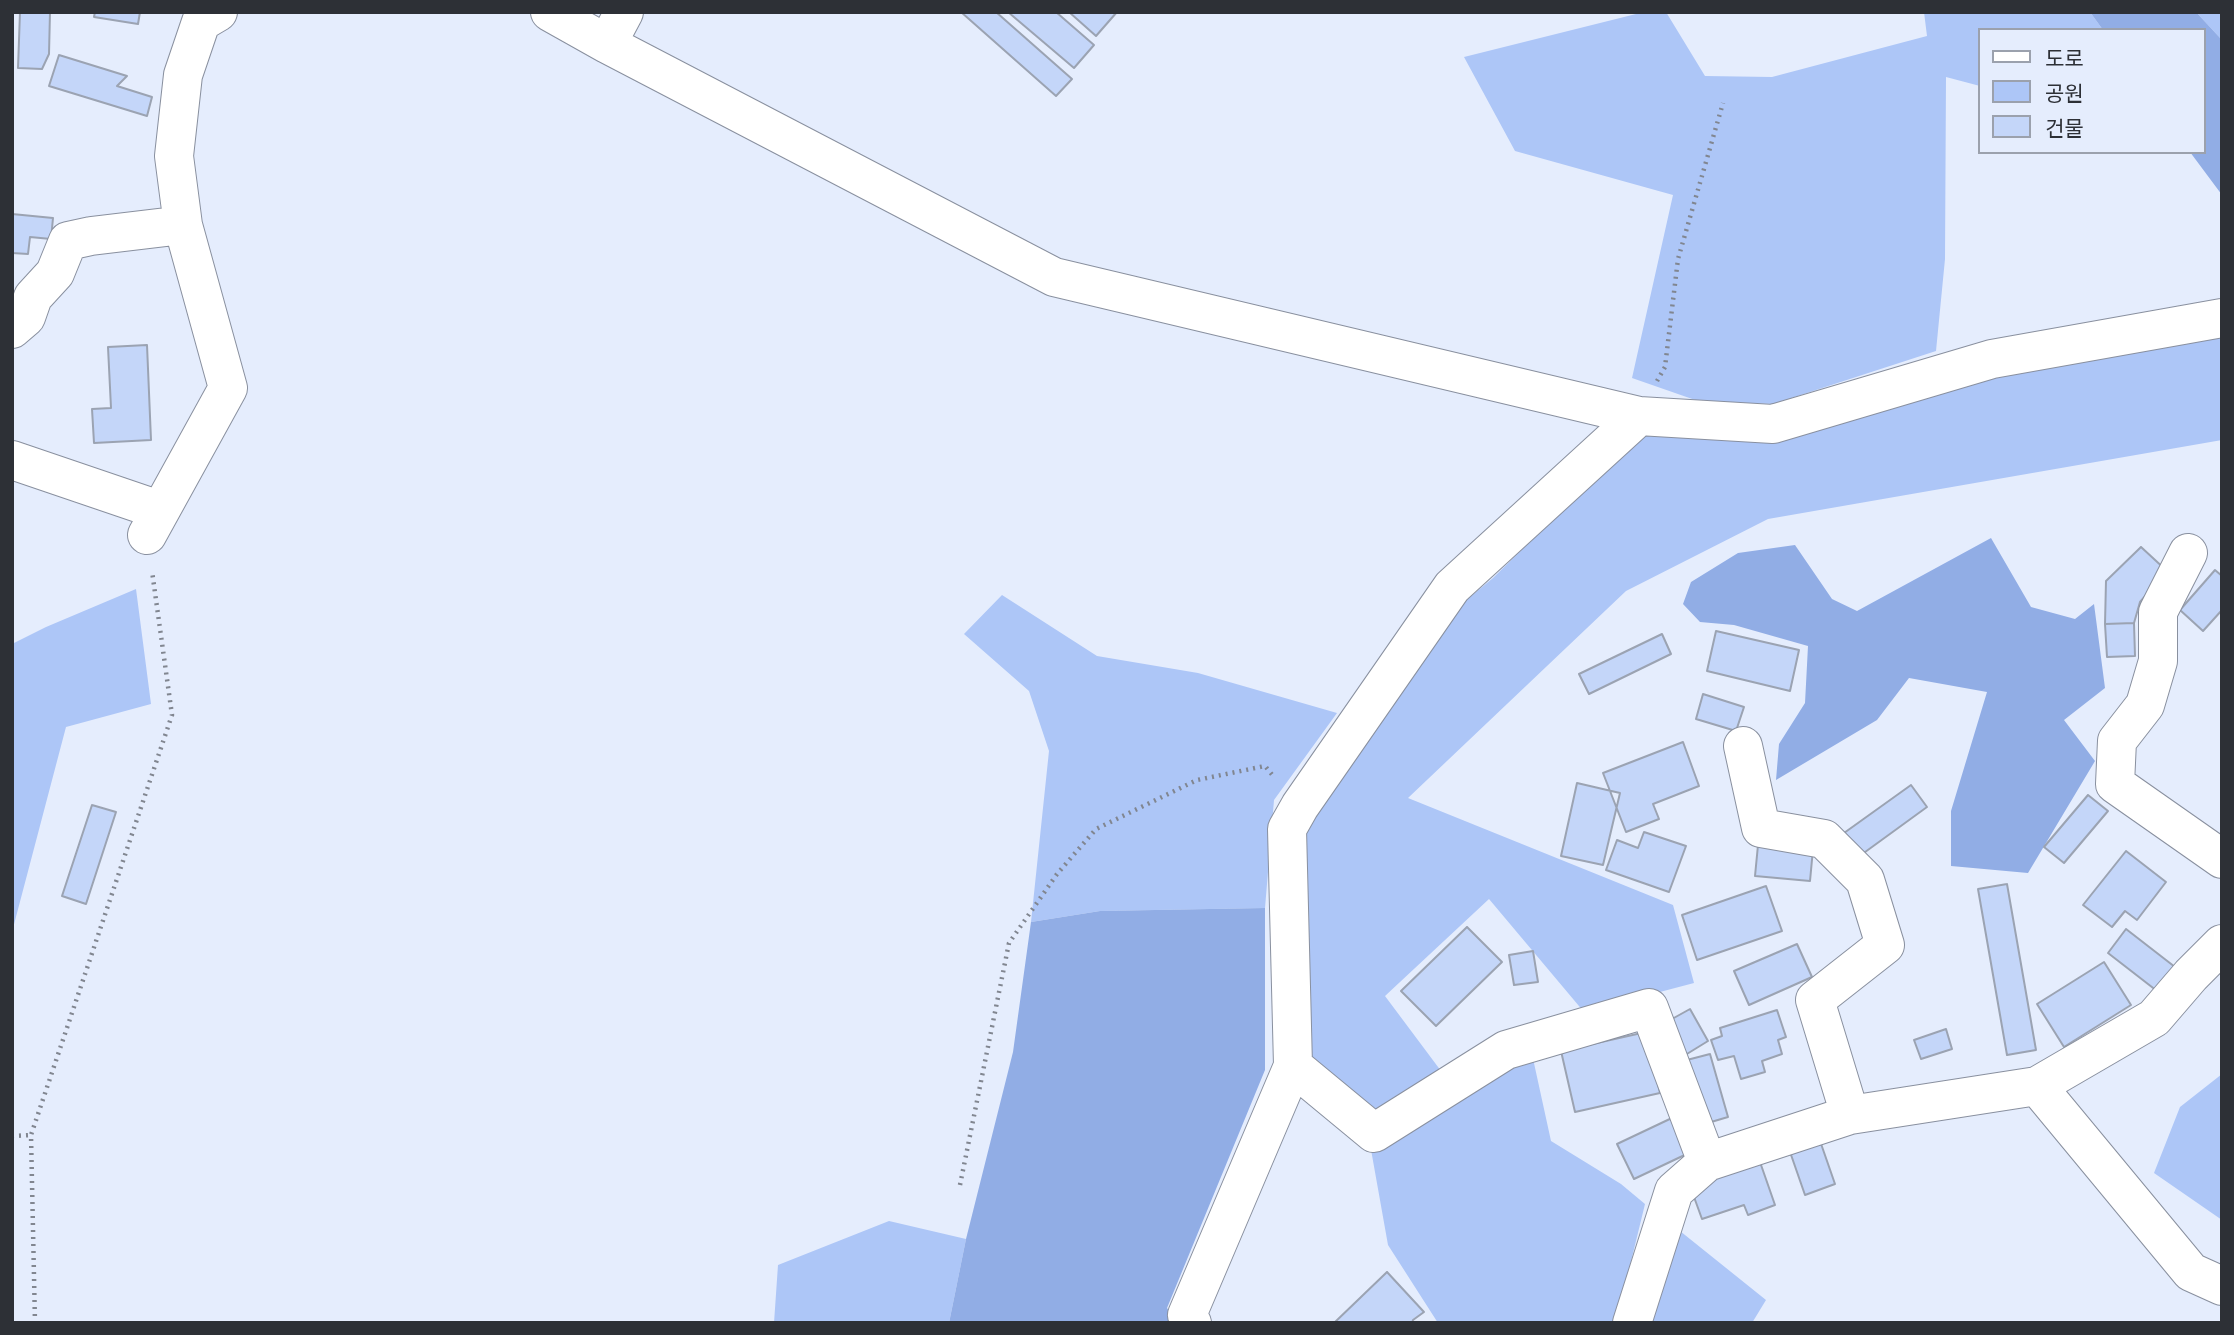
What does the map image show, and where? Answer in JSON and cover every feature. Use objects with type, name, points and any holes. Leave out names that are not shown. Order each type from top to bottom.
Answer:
[{"type":"street","points":[[551,12],[616,28],[1054,277],[1639,416],[1773,424],[1992,359],[2222,318]]},
{"type":"street","points":[[12,460],[153,523],[228,388],[183,225],[174,156],[183,75],[203,15]]},
{"type":"street","points":[[12,329],[26,317],[33,297],[55,273],[68,241],[183,225]]},
{"type":"street","points":[[1192,1323],[1187,1315],[1293,1066],[1287,829],[1300,806],[1452,587],[1639,416]]},
{"type":"street","points":[[2188,554],[2158,612],[2158,661],[2145,705],[2117,741],[2115,784],[2222,859]]},
{"type":"street","points":[[1743,746],[1761,828],[1824,839],[1865,880],[1885,945],[1815,1000],[1850,1115]]},
{"type":"street","points":[[1632,1323],[1674,1191],[1707,1162],[1850,1115],[2037,1086],[2154,1018],[2222,944]]},
{"type":"street","points":[[1293,1066],[1374,1133],[1506,1050],[1649,1009],[1707,1162]]},
{"type":"street","points":[[2037,1086],[2191,1272],[2222,1286]]},
{"type":"path","points":[[1639,416],[1665,367],[1678,259],[1723,103]]},
{"type":"path","points":[[35,1323],[32,1135],[172,715],[153,523]]},
{"type":"path","points":[[960,1185],[1009,943],[1057,874],[1096,829],[1196,780],[1265,766],[1300,806]]},
{"type":"path","points":[[12,1136],[32,1135]]},
{"type":"green space","points":[[1644,12],[1666,12],[1705,76],[1772,77],[1927,36],[1924,12],[2090,12],[2102,28],[1979,28],[1979,86],[1946,77],[1945,259],[1936,351],[1773,404],[1698,401],[1632,378],[1673,195],[1515,151],[1464,57]]},
{"type":"green space","points":[[2196,12],[2222,12],[2222,40]]},
{"type":"green space","points":[[2222,332],[2222,440],[1768,519],[1626,591],[1408,798],[1673,905],[1694,983],[1584,1012],[1489,899],[1385,996],[1444,1075],[1377,1118],[1308,1056],[1304,825],[1441,621],[1493,578],[1645,429]]},
{"type":"green space","points":[[136,589],[151,704],[66,727],[12,932],[12,644]]},
{"type":"green space","points":[[1002,595],[1097,656],[1198,673],[1337,713],[1274,800],[1265,908],[1100,911],[1031,922],[1049,751],[1029,691],[964,634]]},
{"type":"green space","points":[[1532,1054],[1551,1141],[1621,1184],[1645,1204],[1616,1323],[1438,1323],[1388,1245],[1370,1144]]},
{"type":"green space","points":[[2222,1074],[2222,1220],[2154,1173],[2180,1107]]},
{"type":"green space","points":[[889,1221],[966,1239],[949,1323],[774,1323],[778,1265]]},
{"type":"green space","points":[[1675,1227],[1766,1300],[1752,1323],[1651,1323]]},
{"type":"shaded area","points":[[2090,12],[2196,12],[2222,40],[2222,195],[2191,154],[2206,154],[2206,28],[2102,28]]},
{"type":"shaded area","points":[[1991,538],[2031,607],[2075,619],[2094,604],[2105,688],[2064,720],[2095,761],[2028,873],[1951,866],[1951,811],[1987,692],[1909,678],[1877,720],[1776,780],[1779,744],[1805,703],[1808,646],[1734,625],[1700,622],[1683,604],[1691,582],[1738,553],[1795,545],[1832,599],[1857,611]]},
{"type":"shaded area","points":[[1265,908],[1265,1070],[1167,1308],[1177,1323],[949,1323],[966,1239],[1013,1052],[1031,922],[1100,911]]},
{"type":"building","points":[[20,12],[50,12],[49,54],[42,69],[18,68]]},
{"type":"building","points":[[95,12],[140,12],[138,24],[94,17]]},
{"type":"building","points":[[961,12],[996,12],[1072,79],[1056,96]]},
{"type":"building","points":[[1008,12],[1056,12],[1094,45],[1074,68]]},
{"type":"building","points":[[1069,12],[1117,12],[1096,36]]},
{"type":"building","points":[[59,55],[127,76],[117,86],[152,97],[147,116],[49,86]]},
{"type":"building","points":[[12,214],[53,218],[51,239],[30,237],[28,254],[12,253]]},
{"type":"building","points":[[147,345],[151,440],[94,443],[92,409],[111,408],[108,347]]},
{"type":"building","points":[[2141,547],[2167,571],[2140,602],[2134,623],[2105,624],[2106,581]]},
{"type":"building","points":[[2215,570],[2222,576],[2222,610],[2203,631],[2180,610]]},
{"type":"building","points":[[2134,623],[2135,656],[2107,657],[2105,624]]},
{"type":"building","points":[[1716,631],[1799,650],[1790,691],[1707,671]]},
{"type":"building","points":[[1662,634],[1671,654],[1589,694],[1579,674]]},
{"type":"building","points":[[1703,694],[1744,707],[1736,731],[1696,719]]},
{"type":"building","points":[[1683,742],[1699,786],[1653,804],[1659,819],[1626,832],[1603,773]]},
{"type":"building","points":[[1577,783],[1620,793],[1603,865],[1561,856]]},
{"type":"building","points":[[1911,785],[1927,807],[1861,855],[1844,833]]},
{"type":"building","points":[[2088,795],[2108,811],[2064,863],[2044,847]]},
{"type":"building","points":[[92,805],[116,812],[86,904],[62,896]]},
{"type":"building","points":[[1644,832],[1686,846],[1669,892],[1606,870],[1617,840],[1638,848]]},
{"type":"building","points":[[1758,845],[1813,849],[1810,881],[1755,876]]},
{"type":"building","points":[[2126,851],[2166,882],[2137,920],[2125,911],[2112,927],[2083,905]]},
{"type":"building","points":[[2007,884],[2036,1050],[2007,1055],[1978,889]]},
{"type":"building","points":[[1766,886],[1782,931],[1697,960],[1682,915]]},
{"type":"building","points":[[1467,927],[1502,962],[1436,1026],[1401,991]]},
{"type":"building","points":[[2126,929],[2175,967],[2157,991],[2108,953]]},
{"type":"building","points":[[1797,944],[1812,977],[1749,1005],[1734,971]]},
{"type":"building","points":[[1533,951],[1538,982],[1514,985],[1509,955]]},
{"type":"building","points":[[2104,962],[2131,1005],[2064,1047],[2037,1004]]},
{"type":"building","points":[[1690,1009],[1708,1041],[1682,1057],[1663,1024]]},
{"type":"building","points":[[1777,1010],[1786,1037],[1778,1040],[1782,1054],[1762,1061],[1765,1072],[1741,1079],[1734,1056],[1718,1060],[1711,1040],[1722,1036],[1720,1028]]},
{"type":"building","points":[[1946,1029],[1952,1049],[1921,1059],[1914,1040]]},
{"type":"building","points":[[1646,1032],[1660,1093],[1575,1112],[1561,1051]]},
{"type":"building","points":[[1710,1054],[1728,1117],[1701,1125],[1683,1061]]},
{"type":"building","points":[[1674,1117],[1691,1152],[1634,1179],[1617,1144]]},
{"type":"building","points":[[1819,1138],[1835,1184],[1805,1195],[1789,1149]]},
{"type":"building","points":[[1760,1162],[1775,1205],[1748,1215],[1744,1205],[1702,1219],[1690,1186]]},
{"type":"building","points":[[1387,1272],[1424,1312],[1412,1323],[1334,1323]]}]
